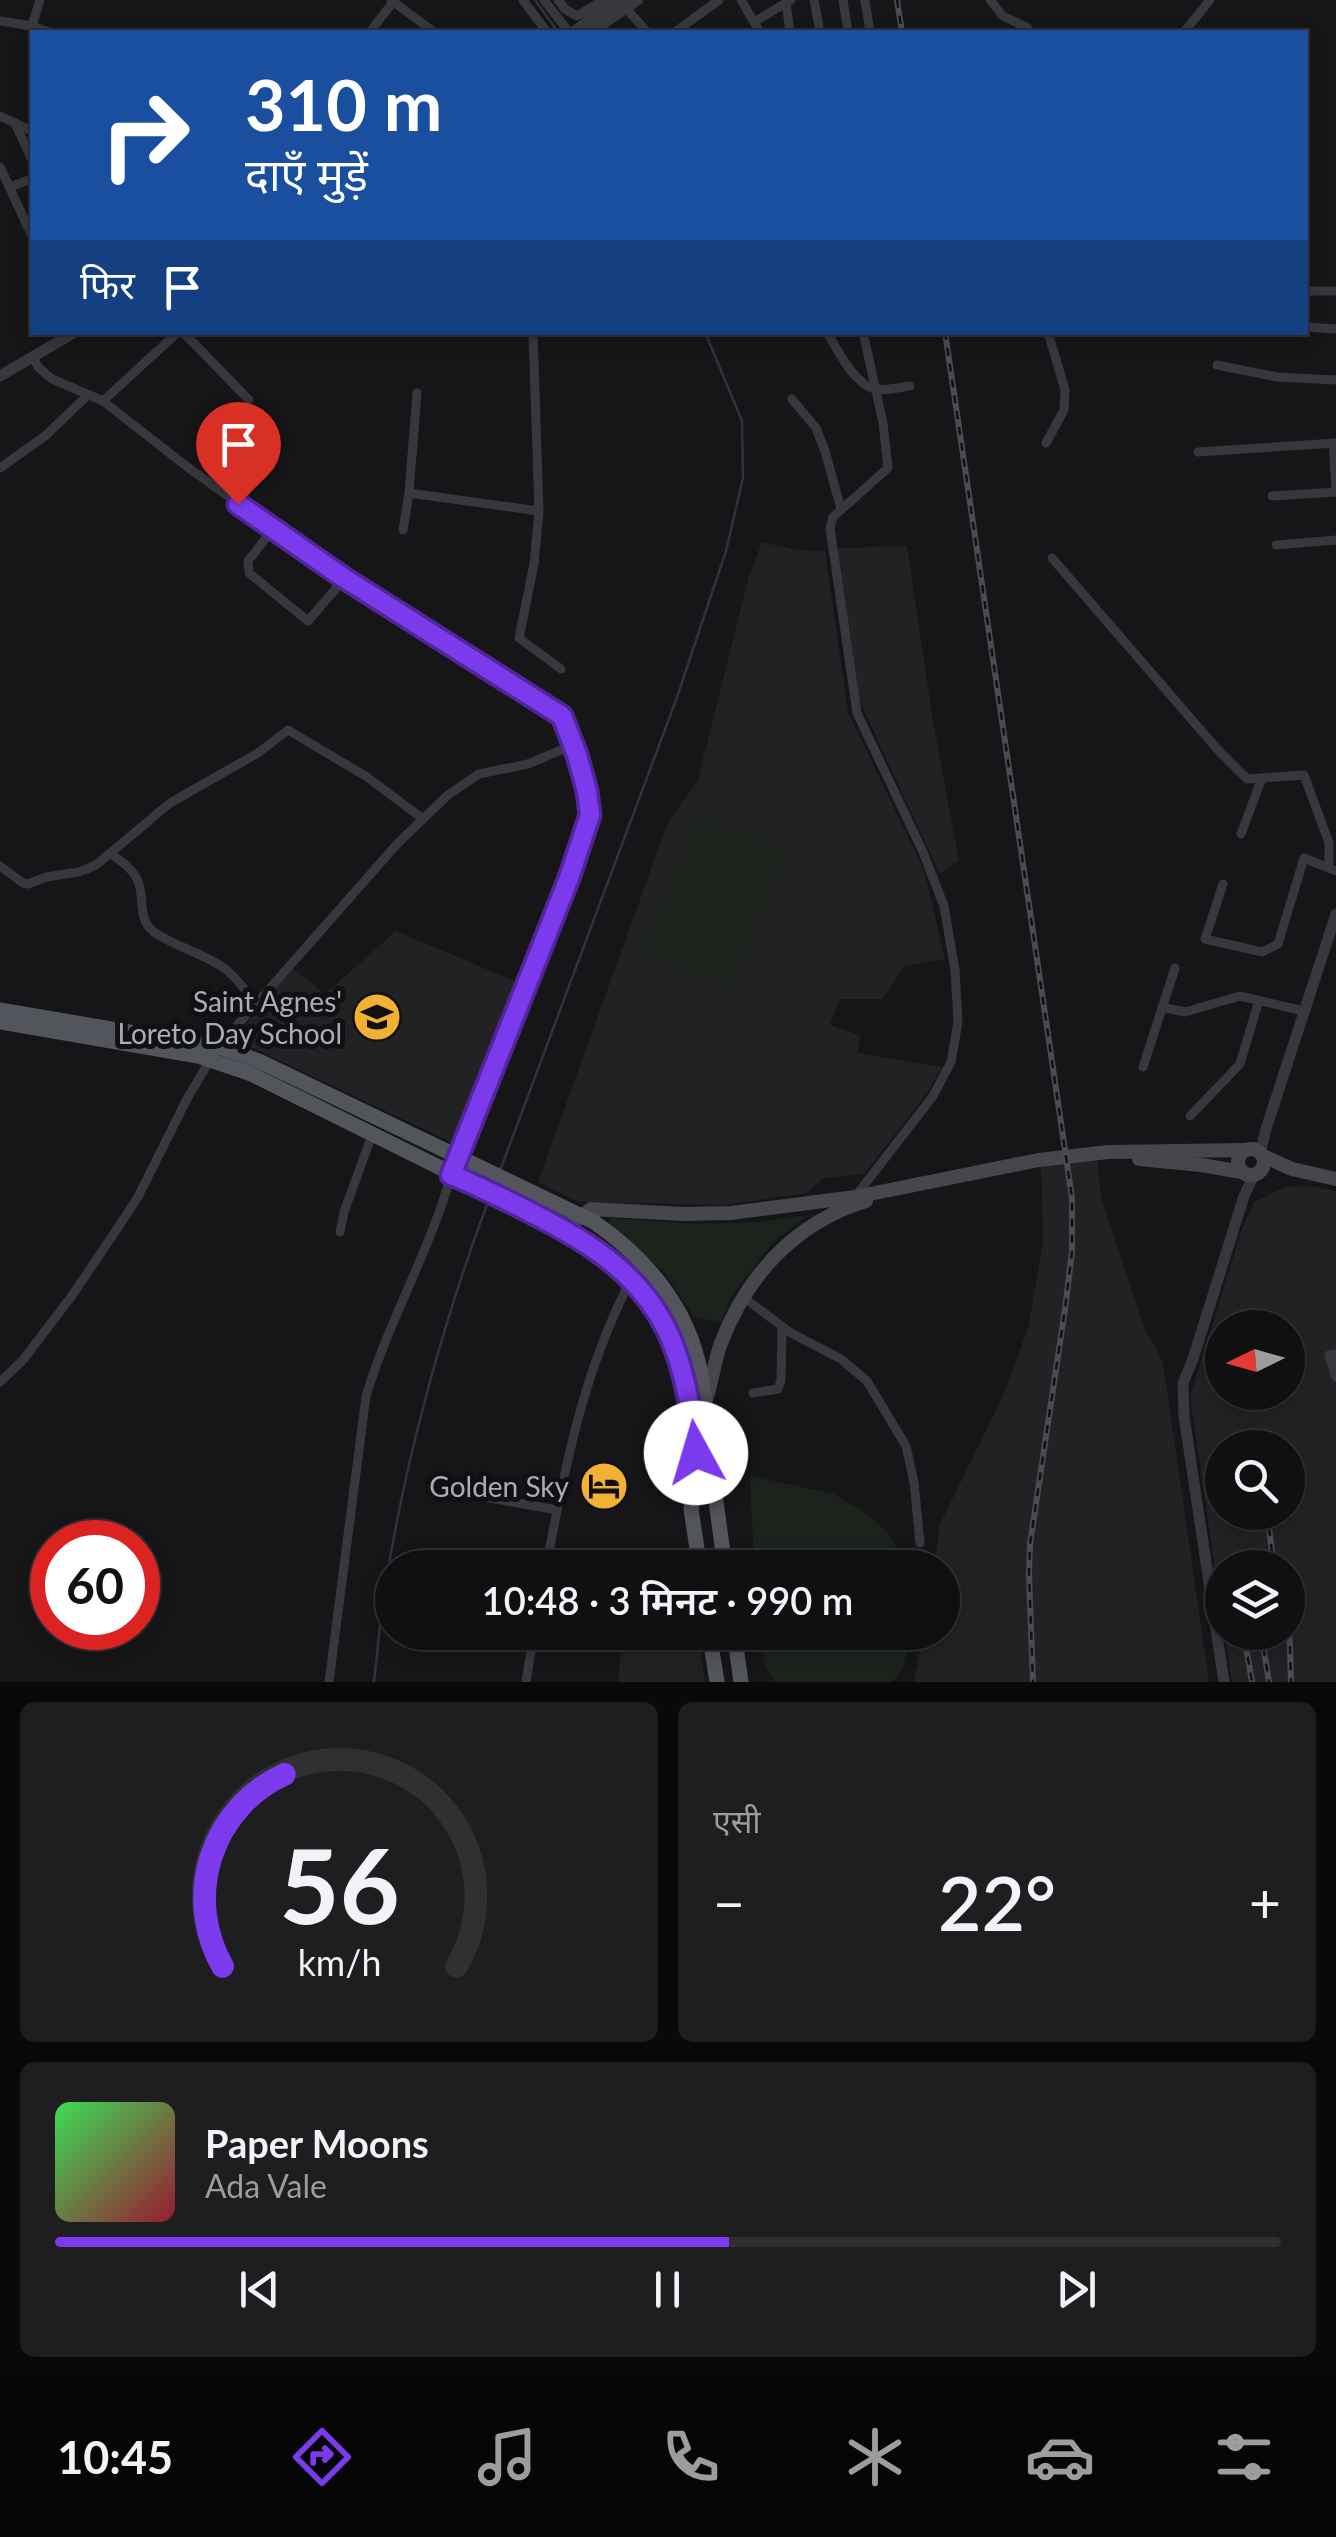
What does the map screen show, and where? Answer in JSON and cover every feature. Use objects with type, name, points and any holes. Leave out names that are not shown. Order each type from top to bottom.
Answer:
[{"type":"main road","points":[[0,1010],[259,1062],[460,1158],[472,1174],[501,1198],[600,1252],[659,1315],[684,1380],[690,1399],[698,1480],[691,1508],[697,1550]]},
{"type":"main road","points":[[0,1022],[85,1030]]},
{"type":"main road","points":[[215,1053],[451,1175],[472,1174],[507,1181],[594,1222],[621,1241],[668,1292],[698,1360],[723,1550]]},
{"type":"main road","points":[[564,1229],[591,1209],[731,1213],[856,1197],[1027,1162],[1108,1152],[1255,1152],[1292,1170],[1336,1179]]},
{"type":"main road","points":[[1250,1174],[1264,1166],[1255,1152]]},
{"type":"main road","points":[[1250,1174],[1239,1160],[1255,1152]]},
{"type":"main road","points":[[704,1404],[719,1347],[743,1297],[764,1266],[815,1222],[853,1206],[1032,1168],[1112,1159],[1152,1159],[1250,1174],[1292,1170]]},
{"type":"main road","points":[[696,1492],[715,1490]]},
{"type":"main road","points":[[713,1650],[717,1682]]},
{"type":"main road","points":[[737,1650],[742,1682]]},
{"type":"street","points":[[32,26],[40,0]]},
{"type":"street","points":[[524,0],[546,30]]},
{"type":"street","points":[[544,0],[569,30]]},
{"type":"street","points":[[558,0],[577,16],[614,2],[639,0]]},
{"type":"street","points":[[678,30],[719,0]]},
{"type":"street","points":[[741,0],[759,30]]},
{"type":"street","points":[[814,0],[820,30]]},
{"type":"street","points":[[843,0],[848,30]]},
{"type":"street","points":[[865,0],[870,30]]},
{"type":"street","points":[[990,0],[1003,16],[1028,28]]},
{"type":"street","points":[[1186,30],[1210,0]]},
{"type":"street","points":[[371,30],[392,1],[431,30]]},
{"type":"street","points":[[574,30],[614,2]]},
{"type":"street","points":[[585,30],[614,2]]},
{"type":"street","points":[[594,30],[614,2]]},
{"type":"street","points":[[614,2],[646,30]]},
{"type":"street","points":[[754,22],[788,2],[790,30]]},
{"type":"street","points":[[0,21],[43,30]]},
{"type":"street","points":[[0,116],[30,130]]},
{"type":"street","points":[[15,123],[30,156]]},
{"type":"street","points":[[0,167],[30,229]]},
{"type":"street","points":[[8,187],[30,181]]},
{"type":"street","points":[[1308,291],[1336,291]]},
{"type":"street","points":[[1308,326],[1336,329]]},
{"type":"street","points":[[0,376],[71,335]]},
{"type":"street","points":[[103,400],[177,335]]},
{"type":"street","points":[[183,335],[249,400]]},
{"type":"street","points":[[533,335],[538,511],[534,564],[519,638],[560,669]]},
{"type":"street","points":[[828,335],[861,382],[876,390],[910,386]]},
{"type":"street","points":[[856,1197],[933,1096],[952,1062],[958,1022],[955,970],[944,906],[923,852],[857,713],[830,528],[837,513],[888,468],[883,423],[864,335]]},
{"type":"street","points":[[1046,444],[1064,410],[1064,390],[1049,335]]},
{"type":"street","points":[[32,357],[52,379],[103,400],[186,466],[344,578],[562,716],[587,791],[590,815],[569,878],[366,1396],[329,1682]]},
{"type":"street","points":[[1216,365],[1278,377],[1336,380]]},
{"type":"street","points":[[402,530],[417,393]]},
{"type":"street","points":[[0,468],[44,436],[88,395]]},
{"type":"street","points":[[792,399],[816,428],[825,451],[837,513]]},
{"type":"street","points":[[1198,452],[1335,443],[1336,490],[1272,496]]},
{"type":"street","points":[[408,493],[538,511]]},
{"type":"street","points":[[273,529],[248,561],[250,573],[308,621],[344,578]]},
{"type":"street","points":[[1276,545],[1336,540]]},
{"type":"street","points":[[1052,558],[1247,779],[1304,775],[1329,843],[1332,869],[1304,858],[1278,944],[1262,952],[1205,938],[1223,884]]},
{"type":"street","points":[[0,866],[28,884],[96,865],[170,803],[258,753],[288,730],[366,777],[423,820]]},
{"type":"street","points":[[0,1382],[23,1360],[71,1297],[138,1197],[188,1097],[215,1053],[398,843],[478,774],[528,764],[573,745]]},
{"type":"street","points":[[1241,834],[1262,778]]},
{"type":"street","points":[[111,854],[137,878],[142,913],[152,931],[222,966],[256,1003]]},
{"type":"street","points":[[1255,1152],[1266,1129],[1336,914]]},
{"type":"street","points":[[1143,1067],[1175,968]]},
{"type":"street","points":[[1162,1007],[1185,1012],[1240,996],[1304,1011]]},
{"type":"street","points":[[1190,1116],[1240,1064],[1259,1000]]},
{"type":"street","points":[[340,1232],[372,1135]]},
{"type":"street","points":[[1224,1682],[1184,1416],[1183,1384],[1250,1174]]},
{"type":"street","points":[[549,1550],[578,1414],[600,1344],[641,1261]]},
{"type":"street","points":[[743,1297],[782,1326],[841,1359],[867,1381],[906,1446],[920,1543]]},
{"type":"street","points":[[752,1393],[778,1388],[782,1326]]},
{"type":"street","points":[[1336,1354],[1329,1355],[1336,1378]]},
{"type":"street","points":[[440,1489],[557,1510]]},
{"type":"street","points":[[526,1682],[531,1650]]},
{"type":"shaded area","points":[[762,542],[825,551],[848,712],[924,870],[945,959],[905,966],[882,999],[840,999],[830,1025],[861,1036],[857,1053],[942,1067],[928,1092],[864,1174],[824,1178],[806,1193],[725,1205],[578,1202],[538,1182],[668,822],[697,782],[749,577]]},
{"type":"shaded area","points":[[907,546],[959,861],[940,874],[859,700],[837,548]]},
{"type":"shaded area","points":[[698,815],[786,852],[730,990],[641,953]]},
{"type":"shaded area","name":"Saint Agnes' Loreto Day School","points":[[396,931],[515,981],[455,1144],[234,1039],[292,968],[325,994]]},
{"type":"shaded area","points":[[1096,1153],[1102,1201],[1144,1327],[1163,1362],[1209,1682],[914,1682],[920,1650],[960,1650],[960,1550],[936,1550],[940,1524],[1001,1400],[1028,1329],[1043,1242],[1041,1164]]},
{"type":"shaded area","points":[[1284,1187],[1336,1191],[1336,1682],[1232,1682],[1227,1650],[1305,1650],[1305,1550],[1212,1550],[1209,1530],[1305,1530],[1305,1430],[1205,1430],[1205,1500],[1190,1396],[1205,1348],[1205,1410],[1305,1410],[1305,1310],[1217,1310],[1254,1202]]},
{"type":"shaded area","points":[[809,1215],[773,1242],[729,1299],[721,1323],[694,1317],[665,1273],[610,1225],[609,1218],[699,1224]]},
{"type":"shaded area","points":[[750,1476],[834,1494],[887,1532],[896,1550],[753,1550]]},
{"type":"shaded area","points":[[621,1650],[700,1650],[705,1682],[618,1682]]},
{"type":"shaded area","points":[[763,1650],[906,1650],[901,1671],[892,1682],[775,1682],[765,1665]]},
{"type":"waterway","points":[[535,0],[557,30]]},
{"type":"waterway","points":[[501,1168],[676,700],[726,551],[743,478],[742,421],[706,335]]},
{"type":"waterway","points":[[374,1682],[394,1535],[416,1437],[442,1340],[489,1199]]},
{"type":"railway","points":[[897,0],[902,30]]},
{"type":"railway","points":[[945,335],[1072,1198],[1072,1252],[1030,1544],[1033,1682]]},
{"type":"railway","points":[[1269,1530],[1272,1550]]},
{"type":"railway","points":[[1247,1650],[1252,1682]]},
{"type":"railway","points":[[1264,1650],[1269,1682]]},
{"type":"railway","points":[[1290,1650],[1291,1682]]},
{"type":"place","name":"Saint Agnes' Loreto Day School","points":[[377,1017]]},
{"type":"place","name":"Golden Sky","points":[[604,1486]]},
{"type":"route","points":[[238,504],[458,653],[562,716],[577,755],[590,815],[569,878],[451,1175],[564,1229],[600,1252],[630,1280],[659,1315],[679,1362],[690,1399],[696,1453]]}]
